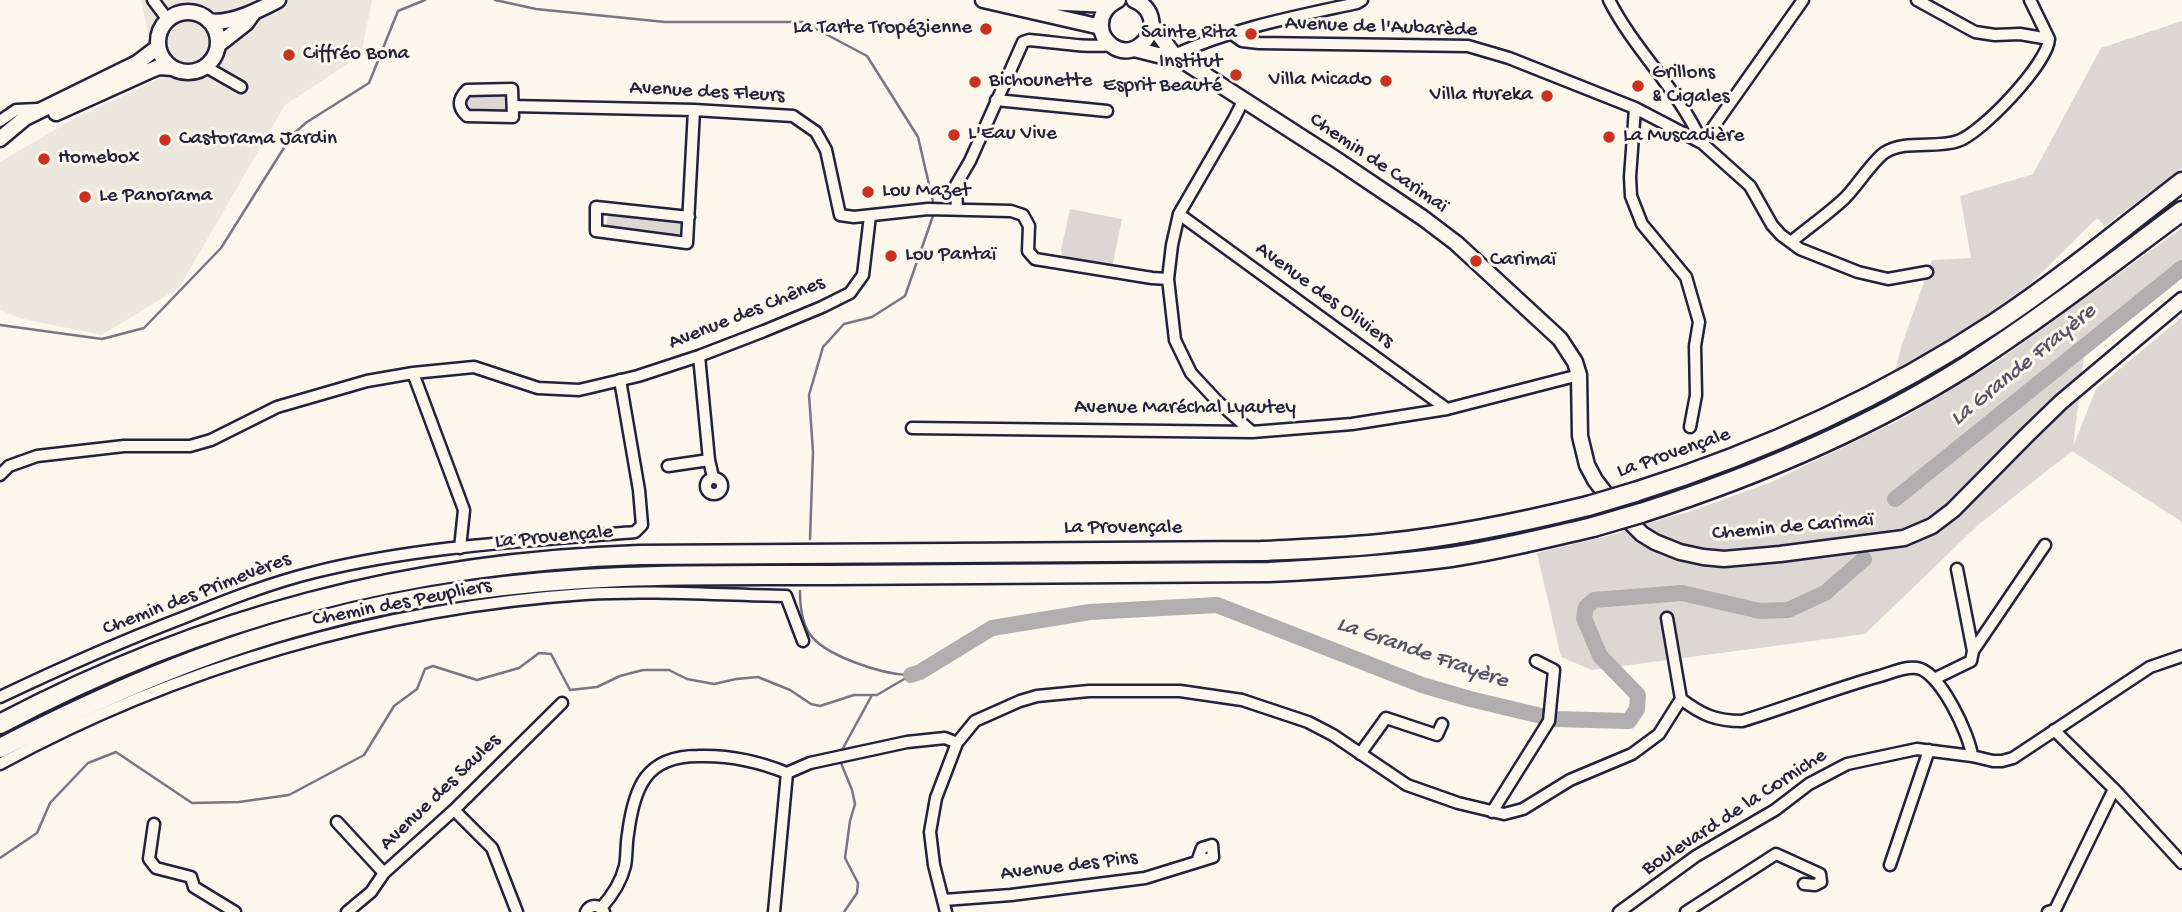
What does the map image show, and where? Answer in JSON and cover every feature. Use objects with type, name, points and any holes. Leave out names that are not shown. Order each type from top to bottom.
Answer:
[{"type":"highway","name":"La Provençale","points":[[0,724],[110,670],[226,626],[349,591],[478,567],[591,556],[1261,551],[1340,547],[1494,527],[1588,506],[1721,463],[1789,436],[1848,408],[1996,322],[2087,257],[2182,182]]},
{"type":"highway","name":"La Provençale","points":[[0,748],[119,689],[248,642],[352,612],[502,586],[625,576],[1269,572],[1340,569],[1453,556],[1593,527],[1697,495],[1814,448],[1924,392],[2021,330],[2182,211]]},
{"type":"street","points":[[153,0],[168,20]]},
{"type":"street","points":[[173,68],[163,59],[158,47],[159,35],[168,20],[184,13],[219,23],[254,12],[278,0]]},
{"type":"street","points":[[983,0],[1101,27]]},
{"type":"street","points":[[990,0],[1114,2]]},
{"type":"street","name":"Chemin de Carimaï","points":[[1135,0],[1152,13],[1174,55],[1337,160],[1456,243],[1560,339],[1575,362],[1579,375],[1580,436],[1587,465],[1595,480],[1617,509],[1642,534],[1680,552],[1724,559],[1879,543],[1915,534],[1941,521],[2061,402],[2182,300]]},
{"type":"street","points":[[1114,2],[1104,11],[1101,27],[1106,40],[1122,49],[1134,48],[1158,55],[1174,55],[1253,25],[1362,0]]},
{"type":"street","points":[[1609,0],[1621,23],[1693,124],[1702,143],[1803,0]]},
{"type":"street","points":[[1917,0],[1975,32],[1995,35],[2020,34],[2049,39]]},
{"type":"street","points":[[1927,272],[1888,279],[1858,272],[1791,243],[1830,212],[1884,153],[1899,147],[1959,141],[1970,135],[2010,99],[2045,54],[2049,39],[2030,0]]},
{"type":"street","points":[[3,131],[28,126],[159,67],[186,72],[206,67],[212,61],[218,45],[246,23],[254,12]]},
{"type":"street","points":[[1134,48],[1147,40],[1152,13]]},
{"type":"street","points":[[209,21],[214,28],[218,45]]},
{"type":"street","name":"Avenue de l'Aubarède","points":[[1232,34],[1242,40],[1259,43],[1468,46],[1509,58],[1635,108],[1702,143],[1750,186],[1772,225],[1791,243]]},
{"type":"street","points":[[957,209],[956,185],[970,161],[1023,42],[1028,40],[1071,43],[1084,47],[1111,44]]},
{"type":"street","points":[[3,131],[137,63],[158,47]]},
{"type":"street","points":[[206,67],[241,87]]},
{"type":"street","points":[[512,89],[513,106],[513,117],[467,116],[459,103],[467,90],[512,89]]},
{"type":"street","points":[[996,100],[1107,111]]},
{"type":"street","points":[[1243,101],[1179,214],[1168,279],[1175,340],[1191,373],[1252,432]]},
{"type":"street","name":"Avenue des Fleurs","points":[[513,106],[694,110],[793,116],[816,132],[826,150],[840,215],[848,218],[928,209],[1011,211],[1023,215],[1029,226],[1028,251],[1035,259],[1168,279]]},
{"type":"street","points":[[1635,108],[1631,196],[1642,224],[1686,277],[1699,322],[1695,346],[1696,395],[1690,426]]},
{"type":"street","points":[[689,217],[596,207],[596,231],[687,243],[689,217],[694,110]]},
{"type":"street","name":"Avenue des Oliviers","points":[[1179,214],[1447,409]]},
{"type":"street","name":"Avenue des Chênes","points":[[0,475],[9,466],[37,456],[124,446],[190,446],[211,440],[277,407],[367,381],[413,373],[474,367],[538,388],[579,390],[620,380],[699,356],[799,317],[850,293],[863,275],[870,216]]},
{"type":"street","points":[[699,356],[713,477]]},
{"type":"street","points":[[413,373],[464,510],[460,548]]},
{"type":"street","name":"Avenue Maréchal Lyautey","points":[[912,428],[1252,432],[1352,424],[1447,409],[1579,375]]},
{"type":"street","name":"Chemin des Primevères","points":[[0,697],[60,669],[238,596],[327,569],[460,548],[635,532],[642,525],[639,490],[620,380]]},
{"type":"street","points":[[668,466],[709,460]]},
{"type":"street","points":[[1973,651],[2045,545]]},
{"type":"street","points":[[1934,679],[1971,661],[1973,651],[1957,569]]},
{"type":"street","name":"Chemin des Peupliers","points":[[0,764],[146,696],[223,667],[355,630],[426,614],[538,598],[591,594],[786,596],[803,641]]},
{"type":"street","points":[[946,912],[934,864],[930,832],[936,798],[957,743],[975,721],[1020,701],[1037,696],[1089,691],[1180,691],[1242,700],[1308,722],[1333,735],[1407,785],[1504,814],[1523,810],[1570,780],[1632,754],[1659,734],[1681,699],[1667,618]]},
{"type":"street","name":"Boulevard de la Corniche","points":[[1622,911],[1696,856],[1775,810],[1809,784],[1847,764],[1917,749],[1993,761],[2013,758],[2150,667],[2182,656]]},
{"type":"street","points":[[1492,812],[1549,716],[1553,670],[1536,661]]},
{"type":"street","points":[[1681,699],[1698,712],[1724,721],[1742,721],[1851,684],[1917,668],[1934,679],[1970,743],[1972,756]]},
{"type":"street","name":"Avenue des Saules","points":[[347,912],[371,892],[384,873],[454,810],[562,703]]},
{"type":"street","points":[[1360,754],[1386,718],[1437,735],[1442,724]]},
{"type":"street","points":[[2054,730],[2114,789],[2182,863]]},
{"type":"street","points":[[586,912],[594,905],[602,910],[614,894],[625,866],[633,808],[644,778],[659,763],[680,756],[737,757],[788,773],[810,762],[907,742],[945,738],[957,743]]},
{"type":"street","points":[[1891,865],[1929,750]]},
{"type":"street","points":[[774,912],[788,773]]},
{"type":"street","points":[[2049,912],[2054,910],[2114,789]]},
{"type":"street","points":[[454,810],[492,848],[517,912]]},
{"type":"street","points":[[337,822],[384,873]]},
{"type":"street","points":[[154,824],[149,859],[156,868],[191,877],[194,887],[235,912]]},
{"type":"street","points":[[1686,912],[1776,854],[1820,874],[1821,882],[1815,885],[1804,884]]},
{"type":"street","name":"Avenue des Pins","points":[[944,900],[1011,895],[1144,878],[1197,862]]},
{"type":"shaded area","points":[[141,0],[372,0],[361,55],[285,105],[179,288],[102,335],[23,319],[0,310],[0,162],[68,122],[158,79]]},
{"type":"shaded area","points":[[2182,21],[2182,168],[2105,226],[2097,218],[2029,285],[1964,330],[1895,371],[1932,260],[1971,258],[1960,196],[2033,174],[2101,48]]},
{"type":"shaded area","points":[[473,92],[509,93],[508,114],[468,112],[463,101]]},
{"type":"shaded area","points":[[1070,209],[1122,219],[1112,268],[1063,258],[1061,250]]},
{"type":"shaded area","points":[[608,213],[685,221],[684,236],[606,227]]},
{"type":"shaded area","points":[[2182,228],[2182,262],[2086,340],[2073,447],[2096,389],[2182,317],[2182,522],[2072,451],[1977,526],[1865,634],[1592,670],[1561,657],[1537,553],[1616,534],[1689,512],[1769,483],[1900,420],[2001,359]]},
{"type":"waterway","points":[[0,325],[102,339],[144,328],[221,248],[292,135],[307,122],[369,83],[398,11],[425,0]]},
{"type":"waterway","points":[[495,0],[536,9],[665,22],[803,22],[867,56],[918,137],[934,206]]},
{"type":"waterway","points":[[810,539],[813,452],[809,395],[823,347],[844,324],[872,317],[905,296],[934,213]]},
{"type":"waterway","name":"La Grande Frayère","points":[[1895,499],[2182,268]]},
{"type":"waterway","name":"La Grande Frayère","points":[[911,675],[992,628],[1090,612],[1217,605],[1422,685],[1470,699],[1554,719],[1629,721],[1637,709],[1638,695],[1600,656],[1584,618],[1586,607],[1594,600],[1682,593],[1760,611],[1788,610],[1825,593],[1864,559]]},
{"type":"waterway","points":[[800,591],[805,624],[816,641],[854,662],[908,675]]},
{"type":"waterway","points":[[0,858],[37,833],[50,803],[88,763],[116,752],[192,803],[239,802],[289,795],[364,755],[394,706],[417,689],[425,669],[433,666],[477,680],[519,668],[539,653],[551,654],[570,690],[597,687],[620,676],[643,670],[669,670],[687,679],[714,684],[758,677],[820,706],[854,695],[877,695],[911,675]]},
{"type":"waterway","points":[[842,750],[872,695]]},
{"type":"waterway","points":[[841,763],[855,804],[845,858],[858,883],[857,893],[844,912]]},
{"type":"place","name":"La Tarte Tropézienne","points":[[986,29]]},
{"type":"place","name":"Sainte Rita","points":[[1251,34]]},
{"type":"place","name":"Ciffréo Bona","points":[[289,55]]},
{"type":"place","name":"Institut Esprit Beauté","points":[[1236,75]]},
{"type":"place","name":"Villa Micado","points":[[1386,81]]},
{"type":"place","name":"Bichounette","points":[[975,82]]},
{"type":"place","name":"Grillons & Cigales","points":[[1638,86]]},
{"type":"place","name":"Villa Hureka","points":[[1547,96]]},
{"type":"place","name":"L'Eau Vive","points":[[954,135]]},
{"type":"place","name":"La Muscadière","points":[[1609,137]]},
{"type":"place","name":"Castorama Jardin","points":[[165,140]]},
{"type":"place","name":"Homebox","points":[[44,159]]},
{"type":"place","name":"Lou Mazet","points":[[868,192]]},
{"type":"place","name":"Le Panorama","points":[[85,197]]},
{"type":"place","name":"Lou Pantaï","points":[[891,256]]},
{"type":"place","name":"Carimaï","points":[[1476,261]]}]
